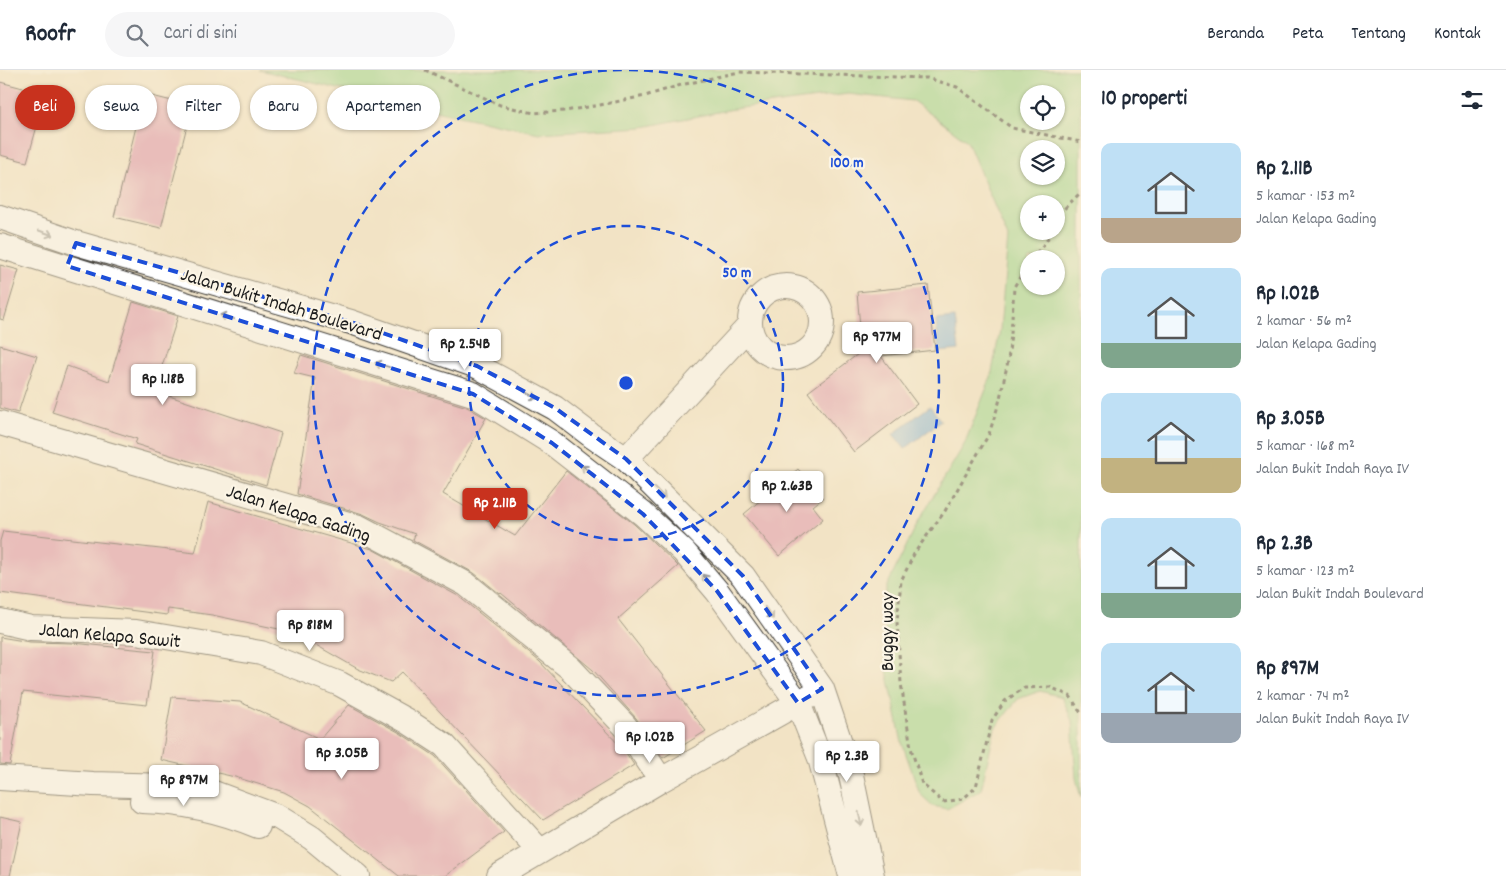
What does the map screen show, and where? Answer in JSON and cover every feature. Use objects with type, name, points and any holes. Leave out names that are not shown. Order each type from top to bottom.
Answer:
[{"type":"street","name":"Jalan Bukit Indah Boulevard","points":[[0,217],[76,243],[351,322],[477,366],[555,408],[592,436],[626,458],[743,576],[822,689],[851,775],[872,876]]},
{"type":"street","points":[[67,266],[76,243]]},
{"type":"street","points":[[0,246],[473,394],[552,443],[643,514],[684,552],[717,591],[798,703],[820,758],[851,876]]},
{"type":"street","points":[[626,458],[750,325]]},
{"type":"street","name":"Jalan Kelapa Gading","points":[[0,423],[359,527],[466,584],[570,668],[625,726],[661,780]]},
{"type":"street","name":"Jalan Kelapa Sawit","points":[[0,622],[31,628],[136,632],[261,653],[340,684],[407,721],[444,745],[540,851]]},
{"type":"street","points":[[500,876],[661,780],[822,689]]},
{"type":"street","points":[[0,778],[204,789],[278,817],[312,838],[358,876]]},
{"type":"street","points":[[0,794],[92,800],[168,801],[236,817],[270,831],[303,851],[334,876]]},
{"type":"path","points":[[425,70],[500,104],[534,113],[565,111],[600,105],[645,96],[681,85],[739,72],[927,78],[956,87],[1012,128],[1081,142]]},
{"type":"path","points":[[1065,208],[1081,192]]},
{"type":"path","name":"Buggy way","points":[[1039,250],[1047,240]]},
{"type":"path","name":"Buggy way","points":[[1020,277],[1014,287],[1012,334],[1008,361],[999,403],[989,434],[945,511],[915,552],[901,581],[897,622],[901,683],[911,748],[922,784],[943,802],[963,799],[976,787],[992,720],[1005,701],[1024,688],[1050,688],[1070,696],[1081,713]]},
{"type":"highlighted area","points":[[76,243],[351,322],[477,366],[555,408],[626,459],[743,576],[822,689],[798,703],[717,591],[643,514],[552,443],[473,394],[67,266]]},
{"type":"green space","points":[[260,70],[1081,70],[1081,798],[1076,778],[1072,721],[1062,697],[1040,691],[1018,699],[995,728],[981,790],[947,809],[933,806],[920,794],[902,743],[885,661],[886,588],[919,520],[964,445],[991,377],[1000,330],[1008,238],[967,141],[913,101],[848,94],[733,109],[643,127],[539,133],[440,112],[440,85],[327,86]]},
{"type":"water","points":[[955,318],[959,350],[939,352],[936,320]]},
{"type":"water","points":[[930,406],[941,421],[905,449],[893,434]]},
{"type":"building","points":[[0,82],[15,86],[15,130],[36,130],[27,162],[0,155]]},
{"type":"building","points":[[157,97],[167,100],[167,130],[186,130],[161,228],[114,217],[135,130],[157,130]]},
{"type":"building","points":[[0,265],[19,270],[4,320],[0,319]]},
{"type":"building","points":[[928,285],[935,350],[881,356],[917,404],[854,452],[808,392],[862,351],[857,292]]},
{"type":"building","points":[[133,302],[178,316],[154,391],[281,433],[266,485],[135,444],[137,439],[52,412],[67,366],[109,381]]},
{"type":"building","points":[[0,345],[37,356],[18,413],[0,408]]},
{"type":"building","points":[[301,355],[467,407],[486,418],[443,494],[515,536],[566,471],[634,524],[678,566],[618,619],[706,731],[663,758],[636,718],[593,670],[501,593],[474,573],[413,540],[415,534],[363,514],[297,494],[315,378],[294,373]]},
{"type":"building","points":[[798,469],[823,498],[813,506],[823,519],[779,556],[744,514]]},
{"type":"building","points":[[208,502],[372,549],[458,596],[539,661],[624,750],[634,765],[543,820],[402,672],[391,682],[358,669],[293,632],[212,615],[168,609],[167,615],[0,593],[0,541],[3,531],[195,553]]},
{"type":"building","points":[[0,637],[30,642],[72,643],[155,651],[147,705],[23,692],[10,765],[0,764]]},
{"type":"building","points":[[172,697],[240,702],[320,739],[349,705],[400,733],[435,756],[504,832],[445,876],[399,876],[310,806],[284,792],[235,777],[161,760]]},
{"type":"building","points":[[0,817],[22,822],[10,876],[0,876]]}]
